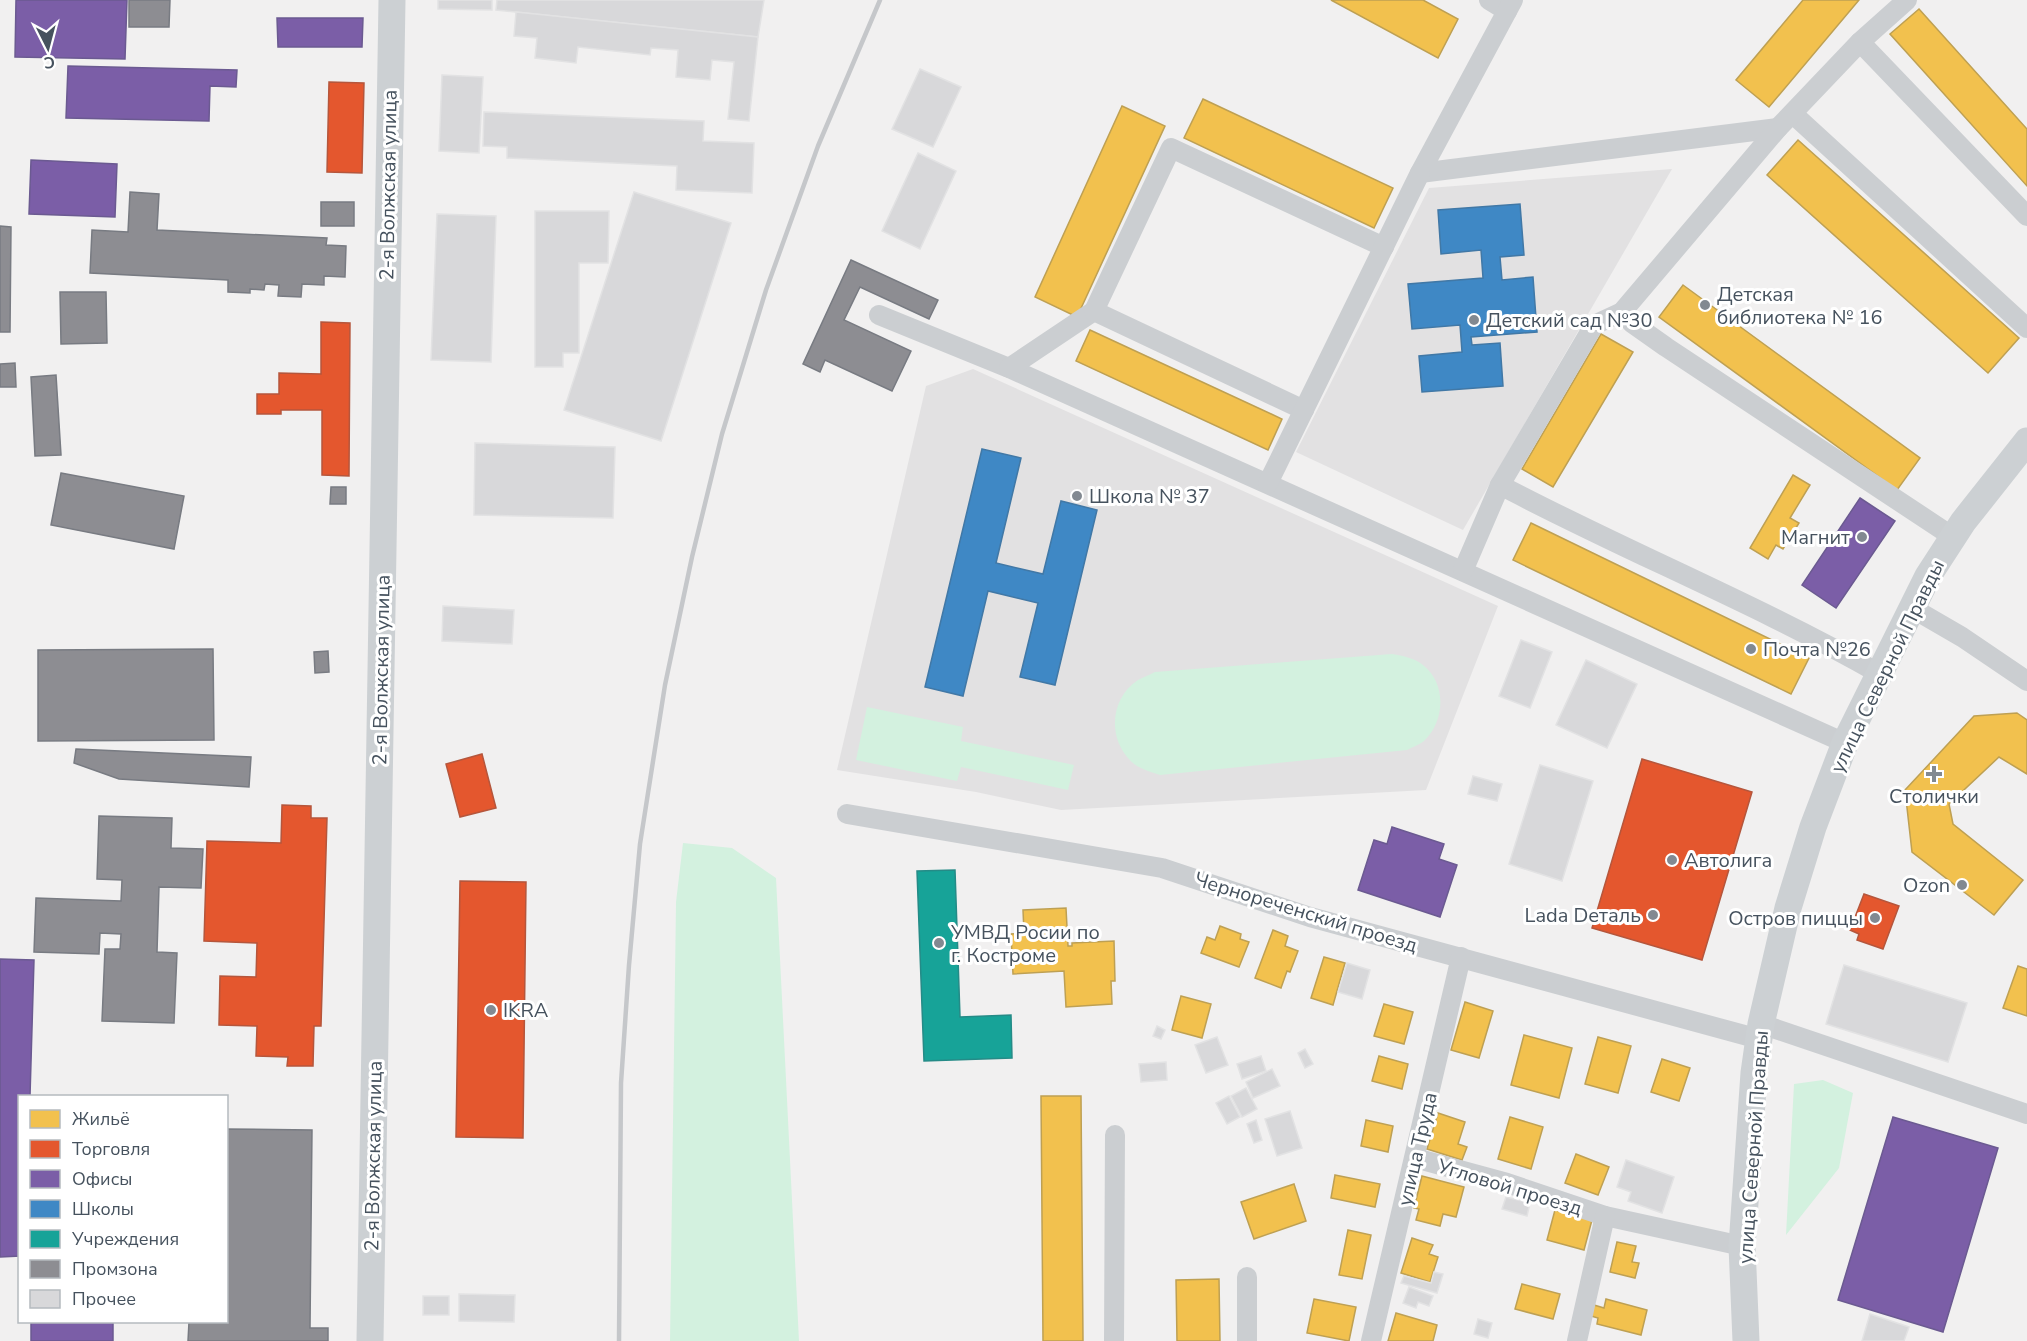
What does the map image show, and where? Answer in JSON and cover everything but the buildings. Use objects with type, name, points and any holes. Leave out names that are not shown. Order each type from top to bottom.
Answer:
[{"type":"street","name":"2-я Волжская улица","points":[[370,1341],[392,0]]},
{"type":"street","points":[[1268,483],[1419,173],[1510,5],[1489,0]]},
{"type":"street","points":[[1462,571],[1500,485],[1594,325],[1622,312],[1786,121],[1860,42],[1907,0]]},
{"type":"street","points":[[1860,42],[2027,216]]},
{"type":"street","points":[[1419,173],[1786,121],[2027,328]]},
{"type":"street","points":[[1009,368],[1094,311],[1171,148],[1384,247]]},
{"type":"street","points":[[1094,311],[1304,410]]},
{"type":"street","points":[[1622,312],[1632,323],[1953,537]]},
{"type":"street","points":[[879,315],[1009,368],[1845,742]]},
{"type":"street","name":"улица Северной Правды","points":[[1746,1341],[1742,1246],[1754,1073],[1760,1032],[1788,908],[1813,826],[1845,742],[1928,576],[1963,522],[2027,441]]},
{"type":"street","points":[[1500,485],[1564,519],[1829,645],[1880,674]]},
{"type":"street","points":[[1912,608],[1962,637],[2027,681]]},
{"type":"street","name":"Чернореченский проезд","points":[[847,814],[1162,868],[1311,917],[1760,1032],[2027,1114]]},
{"type":"street","name":"улица Труда","points":[[1371,1341],[1461,957]]},
{"type":"street","points":[[1114,1341],[1115,1135]]},
{"type":"street","name":"Угловой проезд","points":[[1415,1158],[1507,1183],[1605,1216],[1742,1246]]},
{"type":"street","name":"Угловой проезд","points":[[1577,1341],[1605,1216]]},
{"type":"street","points":[[1247,1277],[1247,1341]]},
{"type":"shaded area","name":"Детский сад №30","points":[[1672,169],[1463,530],[1296,452],[1429,188]]},
{"type":"shaded area","name":"Школа № 37","points":[[973,369],[1498,606],[1426,790],[1061,810],[976,792],[837,770],[926,386]]},
{"type":"green space","points":[[1392,654],[1409,658],[1423,665],[1431,673],[1439,692],[1439,713],[1431,733],[1424,741],[1407,750],[1160,775],[1142,769],[1131,761],[1117,738],[1115,716],[1123,696],[1138,680],[1155,672]]},
{"type":"green space","points":[[867,707],[963,727],[961,741],[1074,765],[1068,790],[961,767],[957,781],[856,760]]},
{"type":"green space","points":[[683,843],[732,848],[776,878],[799,1341],[670,1341],[676,902]]},
{"type":"green space","points":[[1823,1080],[1853,1093],[1839,1168],[1786,1235],[1794,1084]]},
{"type":"railway","points":[[619,1341],[621,1083],[629,965],[640,844],[665,685],[692,557],[722,434],[766,290],[818,146],[880,0]]},
{"type":"place","name":"Детская библиотека № 16","points":[[1705,305]]},
{"type":"place","name":"Детский сад №30","points":[[1474,320]]},
{"type":"place","name":"Школа № 37","points":[[1077,496]]},
{"type":"place","name":"Магнит","points":[[1862,537]]},
{"type":"place","name":"Почта №26","points":[[1751,649]]},
{"type":"place","name":"Столички","points":[[1934,774]]},
{"type":"place","name":"Автолига","points":[[1672,860]]},
{"type":"place","name":"Ozon","points":[[1962,885]]},
{"type":"place","name":"Lada Dеталь","points":[[1653,915]]},
{"type":"place","name":"Остров пиццы","points":[[1875,918]]},
{"type":"place","name":"УМВД Росии по г. Костроме","points":[[939,943]]},
{"type":"place","name":"IKRA","points":[[491,1010]]}]
